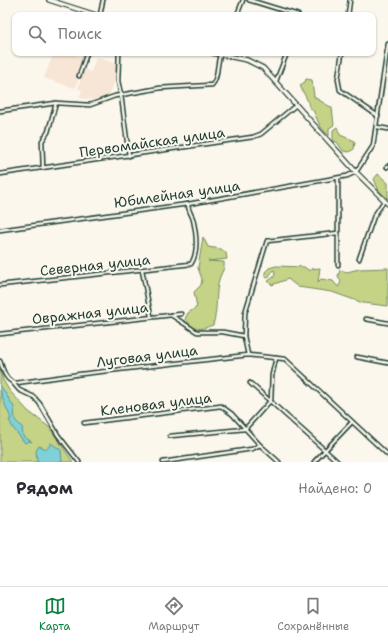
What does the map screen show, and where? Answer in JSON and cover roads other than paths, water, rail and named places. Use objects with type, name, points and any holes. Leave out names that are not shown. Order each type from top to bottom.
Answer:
[{"type":"street","points":[[49,0],[87,12]]},
{"type":"street","points":[[101,12],[104,0]]},
{"type":"street","points":[[239,12],[244,0]]},
{"type":"street","points":[[249,0],[288,12]]},
{"type":"street","points":[[348,12],[350,0]]},
{"type":"street","points":[[356,172],[373,146],[387,64],[388,44]]},
{"type":"street","points":[[79,76],[86,56]]},
{"type":"street","points":[[119,56],[118,80],[129,156]]},
{"type":"street","points":[[0,111],[56,103],[90,105],[121,95],[160,88],[212,85],[215,82],[220,56]]},
{"type":"street","points":[[228,56],[253,62],[264,68],[356,172],[386,203],[374,216],[359,260]]},
{"type":"street","points":[[276,80],[286,56]]},
{"type":"street","points":[[342,56],[338,79],[340,90],[378,116]]},
{"type":"street","points":[[43,168],[42,141],[48,132],[56,103]]},
{"type":"street","name":"Первомайская улица","points":[[0,174],[257,136],[296,104]]},
{"type":"street","points":[[377,127],[388,129]]},
{"type":"street","name":"Юбилейная улица","points":[[0,230],[188,204],[338,179],[356,172]]},
{"type":"street","points":[[338,179],[338,265]]},
{"type":"street","name":"Северная улица","points":[[0,285],[191,264],[197,252],[194,223],[188,210],[188,204]]},
{"type":"street","points":[[248,355],[244,336],[245,313],[267,241],[338,233]]},
{"type":"street","points":[[142,270],[151,316]]},
{"type":"street","name":"Овражная улица","points":[[0,334],[151,316],[181,314]]},
{"type":"street","points":[[171,315],[197,332],[223,332],[244,336]]},
{"type":"street","points":[[366,319],[388,323]]},
{"type":"street","name":"Луговая улица","points":[[12,383],[248,355],[285,359],[352,422]]},
{"type":"street","points":[[357,357],[388,364]]},
{"type":"street","points":[[170,436],[245,429],[271,400],[272,375],[276,358]]},
{"type":"street","points":[[0,360],[5,375],[19,390],[34,397],[40,404],[58,435],[79,462]]},
{"type":"street","points":[[250,383],[271,400],[338,462]]},
{"type":"street","name":"Кленовая улица","points":[[84,423],[220,406],[232,414],[260,445],[279,462]]},
{"type":"street","points":[[314,462],[352,422],[388,455]]},
{"type":"street","points":[[163,462],[252,449],[260,445]]},
{"type":"water","points":[[0,385],[14,407],[15,420],[22,427],[23,436],[32,442],[29,441],[25,443],[13,428],[1,394]]},
{"type":"water","points":[[51,443],[61,450],[62,462],[37,462],[36,451],[39,446],[47,449]]}]
